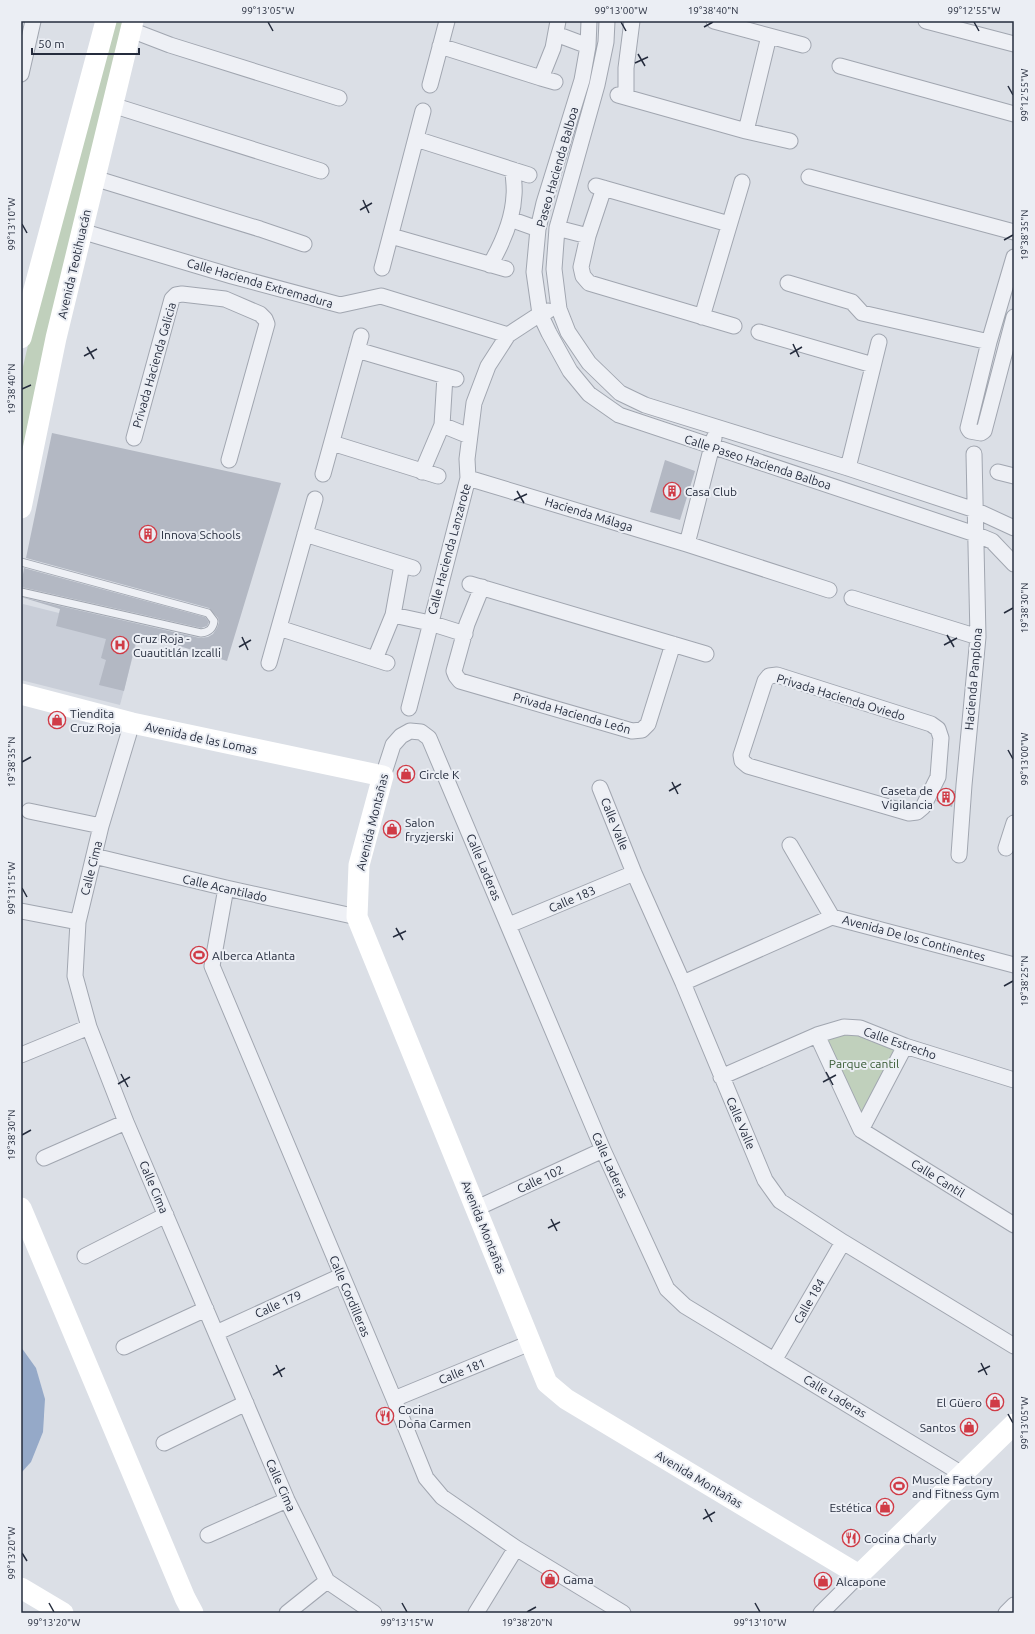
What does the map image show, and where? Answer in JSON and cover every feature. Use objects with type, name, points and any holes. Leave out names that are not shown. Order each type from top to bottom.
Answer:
[{"type":"street","points":[[21,338],[106,21]]},
{"type":"street","points":[[430,85],[447,21]]},
{"type":"street","name":"Paseo Hacienda Balboa","points":[[540,314],[534,272],[538,229],[544,203],[582,80],[588,46],[589,21]]},
{"type":"street","name":"Paseo Hacienda Balboa","points":[[559,309],[554,269],[558,228],[597,85],[606,42],[607,21]]},
{"type":"street","points":[[632,21],[622,96],[746,131],[790,141]]},
{"type":"street","points":[[714,21],[803,45]]},
{"type":"street","points":[[926,21],[1014,44]]},
{"type":"street","points":[[21,74],[32,22]]},
{"type":"street","points":[[132,25],[170,45],[339,98]]},
{"type":"street","name":"Avenida Teotihuacán","points":[[21,508],[56,338],[132,25]]},
{"type":"street","points":[[440,46],[548,80],[557,28],[588,46]]},
{"type":"street","points":[[746,131],[768,36]]},
{"type":"street","points":[[606,42],[628,49]]},
{"type":"street","points":[[840,66],[1014,114]]},
{"type":"street","points":[[112,106],[321,171]]},
{"type":"street","points":[[382,268],[423,111]]},
{"type":"street","points":[[416,139],[529,175]]},
{"type":"street","points":[[490,265],[500,248],[510,220],[514,195],[512,170]]},
{"type":"street","points":[[809,177],[1014,232]]},
{"type":"street","points":[[94,178],[304,244]]},
{"type":"street","points":[[702,318],[742,182]]},
{"type":"street","points":[[729,224],[599,187],[581,267],[583,276],[590,283],[702,318],[734,326]]},
{"type":"street","points":[[510,220],[538,229]]},
{"type":"street","points":[[558,228],[588,236]]},
{"type":"street","name":"Calle Hacienda Extremadura","points":[[81,230],[232,276],[340,305],[381,296],[508,335]]},
{"type":"street","points":[[390,236],[506,269]]},
{"type":"street","points":[[1014,257],[989,342],[968,428],[970,431],[981,433],[984,431],[1014,317]]},
{"type":"street","points":[[225,299],[232,276]]},
{"type":"street","points":[[788,283],[852,302],[862,313],[989,342]]},
{"type":"street","name":"Privada Hacienda Galicia","points":[[134,438],[172,299],[176,295],[182,294],[225,299],[260,314],[265,318],[267,324],[229,460]]},
{"type":"street","name":"Calle Hacienda Lanzarote","points":[[409,708],[468,478],[467,459],[474,403],[488,366],[508,335],[540,314],[559,309]]},
{"type":"street","name":"Calle Paseo Hacienda Balboa","points":[[559,309],[568,332],[588,363],[620,393],[645,405],[848,468],[975,510],[1014,528]]},
{"type":"street","name":"Calle Paseo Hacienda Balboa","points":[[540,314],[570,371],[588,394],[619,415],[975,534],[992,541],[1014,564]]},
{"type":"street","points":[[759,332],[874,365]]},
{"type":"street","points":[[848,468],[879,342]]},
{"type":"street","points":[[323,474],[359,343],[450,378],[442,425],[422,472]]},
{"type":"street","points":[[442,425],[469,436]]},
{"type":"street","points":[[687,544],[717,427]]},
{"type":"street","points":[[332,443],[438,476]]},
{"type":"street","name":"Hacienda Panplona","points":[[959,855],[978,638],[974,454]]},
{"type":"street","points":[[998,472],[1014,476]]},
{"type":"street","name":"Hacienda Málaga","points":[[468,478],[687,544],[829,590]]},
{"type":"street","points":[[269,663],[315,499]]},
{"type":"street","points":[[279,628],[381,661],[407,567],[305,534]]},
{"type":"street","name":"Privada Hacienda León","points":[[673,644],[648,724],[642,730],[632,731],[460,681],[454,671],[465,634],[476,585],[673,644],[706,654]]},
{"type":"street","points":[[852,598],[978,638]]},
{"type":"street","points":[[393,615],[430,623],[465,634]]},
{"type":"street","name":"Privada Hacienda Oviedo","points":[[777,675],[931,724],[938,729],[941,738],[938,777],[923,807],[917,812],[909,813],[748,766],[742,761],[741,755],[765,681],[769,676],[777,675]]},
{"type":"street","name":"Avenida de las Lomas","points":[[21,694],[132,723],[383,776]]},
{"type":"street","name":"Calle Cima","points":[[132,723],[101,826],[78,922],[75,976],[89,1027],[126,1122],[287,1500],[327,1581],[374,1613]]},
{"type":"street","name":"Avenida Montañas","points":[[410,731],[401,736],[393,745],[383,776],[360,866],[357,918],[477,1208],[530,1343],[548,1383],[566,1399],[859,1575]]},
{"type":"street","name":"Calle Laderas","points":[[410,731],[421,732],[429,738],[603,1150],[666,1288],[685,1306],[775,1359],[962,1474]]},
{"type":"street","points":[[938,777],[964,785]]},
{"type":"street","name":"Calle Valle","points":[[600,788],[634,873],[683,983],[765,1180],[780,1201],[843,1242],[1014,1346]]},
{"type":"street","points":[[29,811],[101,826]]},
{"type":"street","points":[[1004,847],[1014,822]]},
{"type":"street","points":[[790,845],[832,917]]},
{"type":"street","name":"Calle Acantilado","points":[[94,856],[357,918]]},
{"type":"street","name":"Calle 183","points":[[509,925],[634,873]]},
{"type":"street","name":"Calle Cordilleras","points":[[226,888],[212,966],[426,1478],[442,1497],[516,1548],[623,1613]]},
{"type":"street","points":[[21,911],[78,922]]},
{"type":"street","name":"Avenida De los Continentes","points":[[683,983],[832,917],[1014,965]]},
{"type":"street","points":[[21,1055],[89,1027]]},
{"type":"street","name":"Calle Estrecho","points":[[721,1077],[817,1035],[844,1027],[860,1028],[905,1046],[1014,1080]]},
{"type":"street","points":[[817,1035],[861,1130]]},
{"type":"street","points":[[861,1130],[905,1046]]},
{"type":"street","points":[[44,1158],[126,1122]]},
{"type":"street","name":"Calle Cantil","points":[[861,1130],[1014,1225]]},
{"type":"street","name":"Calle 102","points":[[477,1208],[603,1150]]},
{"type":"street","points":[[21,1208],[185,1598],[193,1613]]},
{"type":"street","points":[[85,1256],[166,1215]]},
{"type":"street","name":"Calle 184","points":[[775,1359],[843,1242]]},
{"type":"street","name":"Calle 179","points":[[216,1333],[341,1276]]},
{"type":"street","points":[[124,1347],[206,1309]]},
{"type":"street","name":"Calle 181","points":[[394,1399],[530,1343]]},
{"type":"street","points":[[164,1443],[246,1403]]},
{"type":"street","points":[[821,1613],[1014,1425]]},
{"type":"street","points":[[208,1535],[287,1500]]},
{"type":"street","points":[[476,1613],[516,1548]]},
{"type":"street","points":[[287,1613],[327,1581]]},
{"type":"street","points":[[21,1588],[63,1613]]},
{"type":"street","points":[[1006,1613],[1014,1605]]},
{"type":"lane","points":[[21,562],[208,613],[214,621],[213,627],[208,632],[201,633],[21,592]]},
{"type":"shaded area","points":[[23,604],[139,633],[120,705],[21,680],[21,610]]},
{"type":"green space","points":[[111,21],[130,21],[21,492],[21,375],[63,197]]},
{"type":"green space","name":"Parque cantil","points":[[844,1031],[901,1048],[862,1121],[824,1036]]},
{"type":"water","points":[[21,1347],[36,1368],[45,1399],[43,1432],[31,1462],[21,1473]]},
{"type":"building","name":"Innova Schools","points":[[52,433],[281,483],[227,661],[138,633],[124,691],[99,685],[106,660],[101,658],[106,639],[56,626],[60,609],[21,597],[200,638],[208,637],[213,634],[219,622],[218,618],[209,608],[26,558]]},
{"type":"building","name":"Casa Club","points":[[665,460],[695,471],[680,520],[650,512]]},
{"type":"building","points":[[24,568],[205,617],[209,622],[207,626],[201,628],[21,587]]},
{"type":"building","name":"Caseta de Vigilancia","points":[[943,788],[955,791],[952,807],[936,801]]},
{"type":"place","name":"Casa Club","points":[[672,491]]},
{"type":"place","name":"Innova Schools","points":[[148,534]]},
{"type":"place","name":"Cruz Roja - Cuautitlán Izcalli","points":[[120,645]]},
{"type":"place","name":"Tiendita Cruz Roja","points":[[57,720]]},
{"type":"place","name":"Circle K","points":[[406,774]]},
{"type":"place","name":"Caseta de Vigilancia","points":[[946,797]]},
{"type":"place","name":"Salon fryzjerski","points":[[392,829]]},
{"type":"place","name":"Alberca Atlanta","points":[[199,955]]},
{"type":"place","name":"El Güero","points":[[995,1402]]},
{"type":"place","name":"Cocina Doña Carmen","points":[[385,1416]]},
{"type":"place","name":"Santos","points":[[969,1427]]},
{"type":"place","name":"Muscle Factory and Fitness Gym","points":[[899,1486]]},
{"type":"place","name":"Estética","points":[[885,1507]]},
{"type":"place","name":"Cocina Charly","points":[[851,1538]]},
{"type":"place","name":"Gama","points":[[550,1579]]},
{"type":"place","name":"Alcapone","points":[[823,1581]]}]
